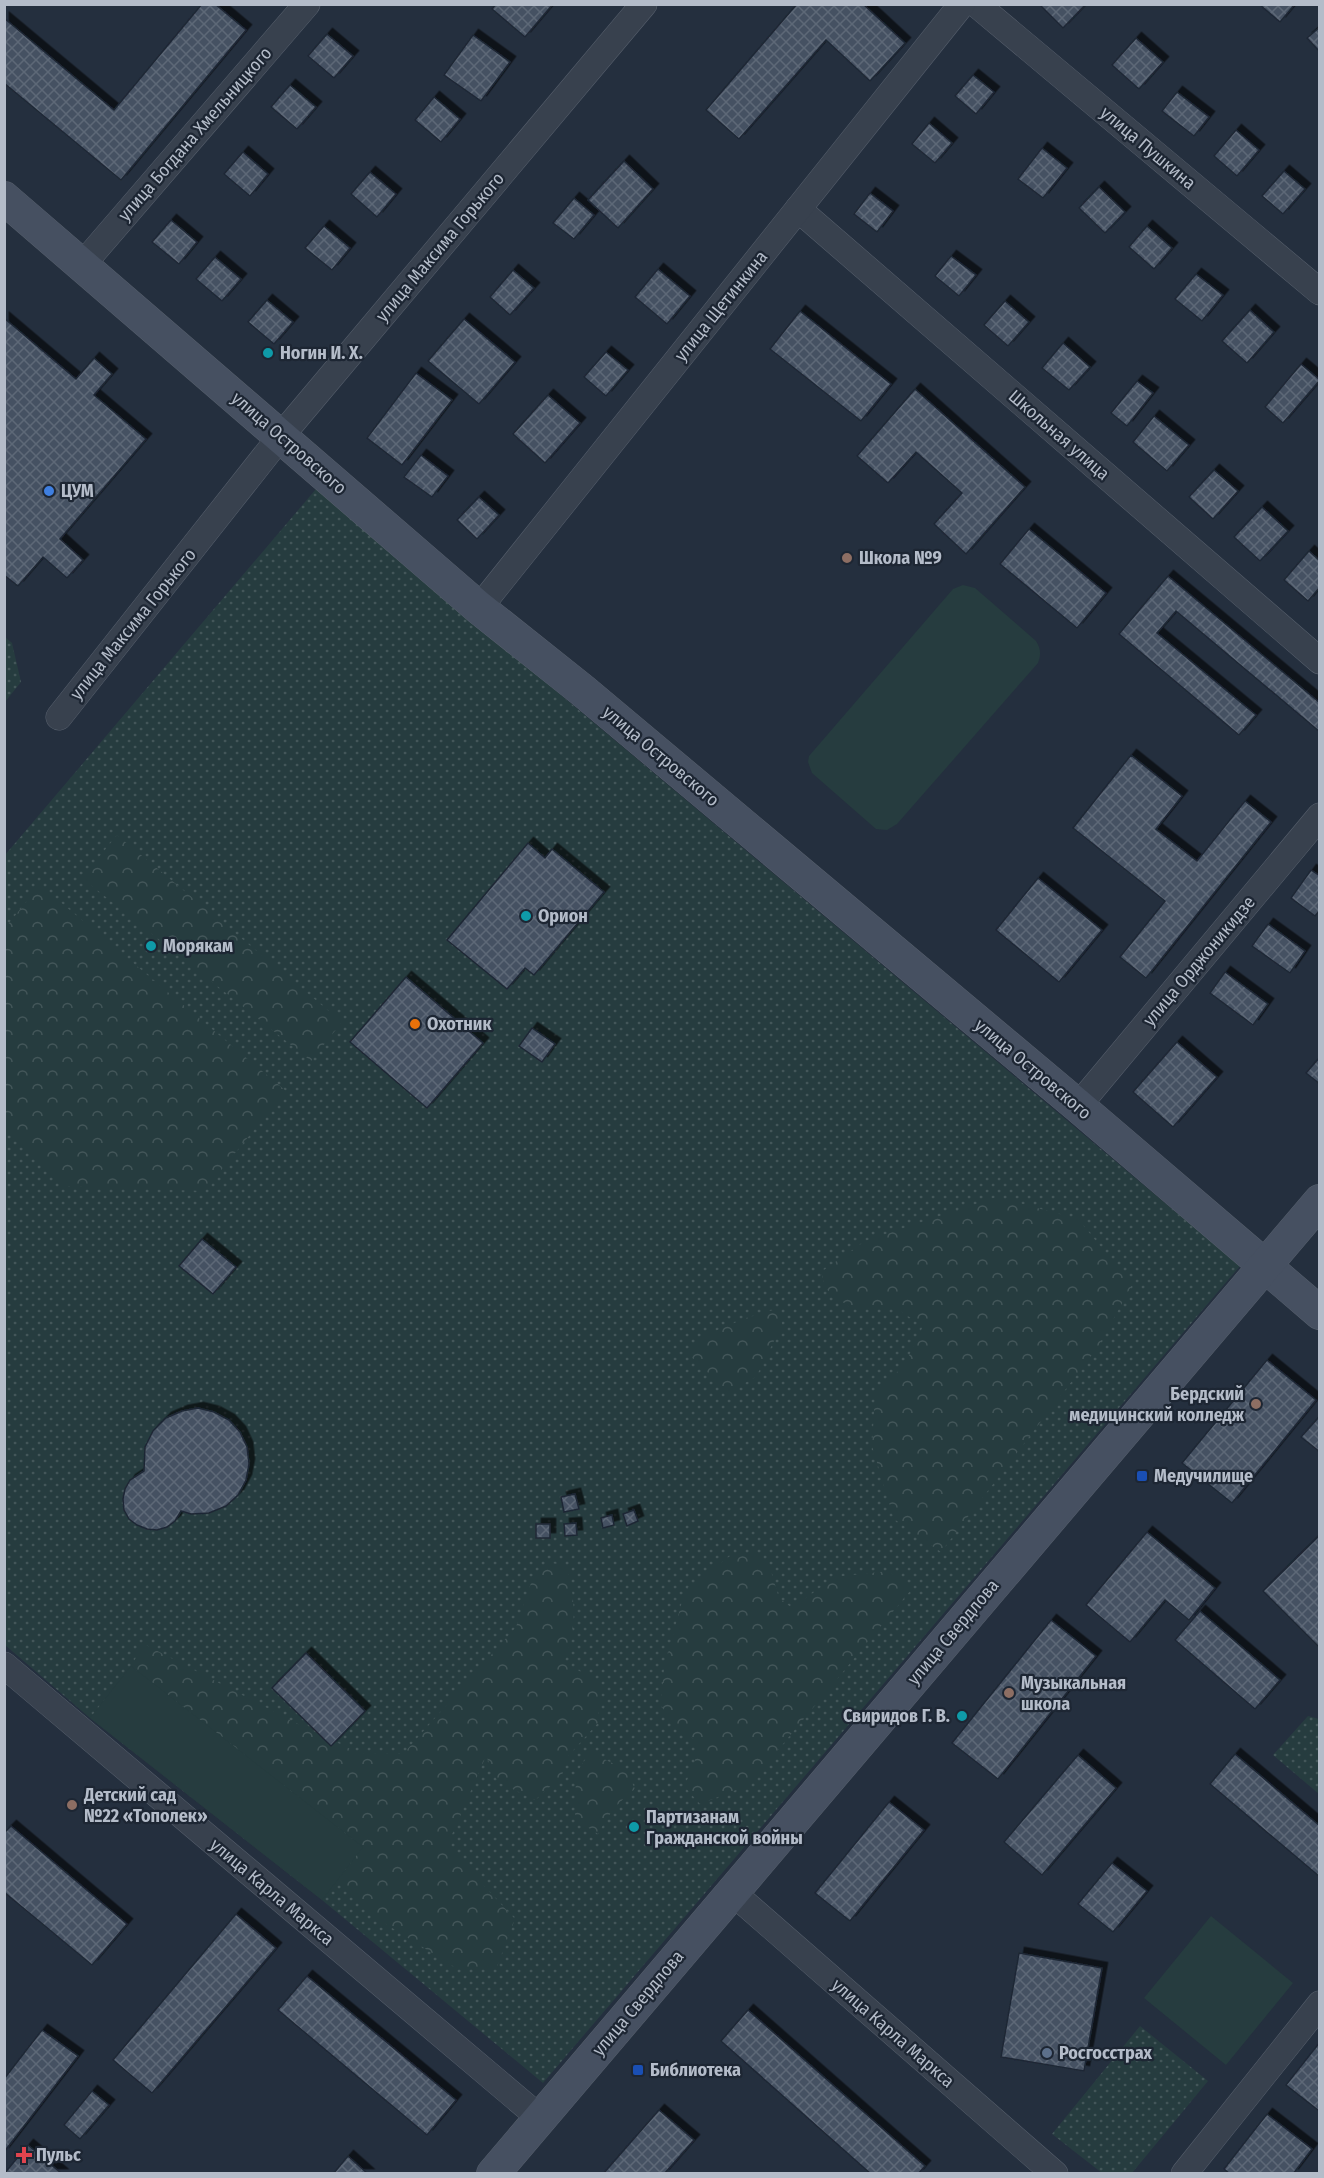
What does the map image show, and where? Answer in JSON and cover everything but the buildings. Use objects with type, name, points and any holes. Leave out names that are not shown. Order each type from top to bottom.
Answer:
[{"type":"street","name":"улица Богдана Хмельницкого","points":[[83,264],[307,4]]},
{"type":"street","name":"улица Максима Горького","points":[[59,717],[281,436],[644,4]]},
{"type":"street","name":"улица Щетинкина","points":[[479,608],[962,4]]},
{"type":"street","name":"улица Пушкина","points":[[976,4],[1320,292]]},
{"type":"street","name":"улица Островского","points":[[4,198],[479,608],[582,690],[1320,1312]]},
{"type":"street","name":"Школьная улица","points":[[798,209],[1320,661]]},
{"type":"street","name":"улица Орджоникидзе","points":[[1078,1106],[1320,816]]},
{"type":"street","name":"улица Свердлова","points":[[493,2174],[1320,1201]]},
{"type":"street","name":"улица Карла Маркса","points":[[4,1665],[540,2118]]},
{"type":"street","name":"улица Карла Маркса","points":[[732,1892],[1055,2174]]},
{"type":"street","points":[[1184,2174],[1320,2004]]},
{"type":"green space","points":[[316,489],[1240,1266],[543,2083],[322,1900],[90,1718],[5,1645],[5,855]]},
{"type":"green space","points":[[963,585],[975,588],[1036,641],[1040,652],[1038,663],[897,824],[887,830],[876,829],[812,773],[808,762],[809,756],[953,589]]},
{"type":"green space","points":[[5,637],[12,643],[21,682],[5,702]]},
{"type":"green space","points":[[117,835],[342,1022],[311,1061],[82,878]]},
{"type":"green space","points":[[40,885],[286,1091],[204,1191],[67,1186],[5,1128],[5,928]]},
{"type":"green space","points":[[997,1197],[1078,1219],[1132,1285],[1098,1347],[941,1552],[894,1519],[872,1446],[875,1395],[905,1364],[923,1326],[894,1307],[849,1307],[826,1289],[821,1272],[865,1241]]},
{"type":"green space","points":[[780,1308],[782,1325],[756,1377],[728,1392],[687,1353],[701,1337],[746,1318]]},
{"type":"green space","points":[[755,1553],[770,1568],[779,1598],[792,1608],[835,1577],[889,1571],[911,1590],[749,1785],[700,1804],[684,1786],[695,1764],[695,1740],[672,1723],[661,1705],[664,1669],[685,1590],[730,1556]]},
{"type":"green space","points":[[550,1563],[566,1565],[572,1589],[573,1626],[564,1662],[600,1683],[598,1723],[569,1755],[561,1777],[535,1800],[498,1782],[486,1756],[447,1846],[515,1919],[496,1969],[456,1968],[373,1916],[338,1879],[363,1847],[131,1666],[144,1644],[359,1753],[403,1754],[516,1627],[532,1580]]},
{"type":"green space","points":[[131,1666],[363,1847],[322,1900],[90,1718]]},
{"type":"green space","points":[[1308,1716],[1319,1719],[1319,1794],[1273,1755]]},
{"type":"green space","points":[[590,1752],[626,1770],[635,1789],[614,1809],[598,1834],[575,1819],[576,1774]]},
{"type":"green space","points":[[1211,1916],[1293,1983],[1226,2065],[1144,1998]]},
{"type":"green space","points":[[1140,2026],[1208,2081],[1132,2173],[1102,2173],[1052,2134]]},
{"type":"place","name":"Ногин И. Х.","points":[[268,353]]},
{"type":"place","name":"ЦУМ","points":[[49,491]]},
{"type":"place","name":"Школа №9","points":[[847,558]]},
{"type":"place","name":"Орион","points":[[526,916]]},
{"type":"place","name":"Морякам","points":[[151,946]]},
{"type":"place","name":"Охотник","points":[[415,1024]]},
{"type":"place","name":"Бердский медицинский колледж","points":[[1256,1404]]},
{"type":"place","name":"Медучилище","points":[[1142,1476]]},
{"type":"place","name":"Музыкальная школа","points":[[1009,1693]]},
{"type":"place","name":"Свиридов Г. В.","points":[[962,1716]]},
{"type":"place","name":"Детский сад №22 «Тополек»","points":[[72,1805]]},
{"type":"place","name":"Партизанам Гражданской войны","points":[[634,1827]]},
{"type":"place","name":"Росгосстрах","points":[[1047,2053]]},
{"type":"place","name":"Библиотека","points":[[638,2070]]},
{"type":"place","name":"Пульс","points":[[24,2155]]}]
